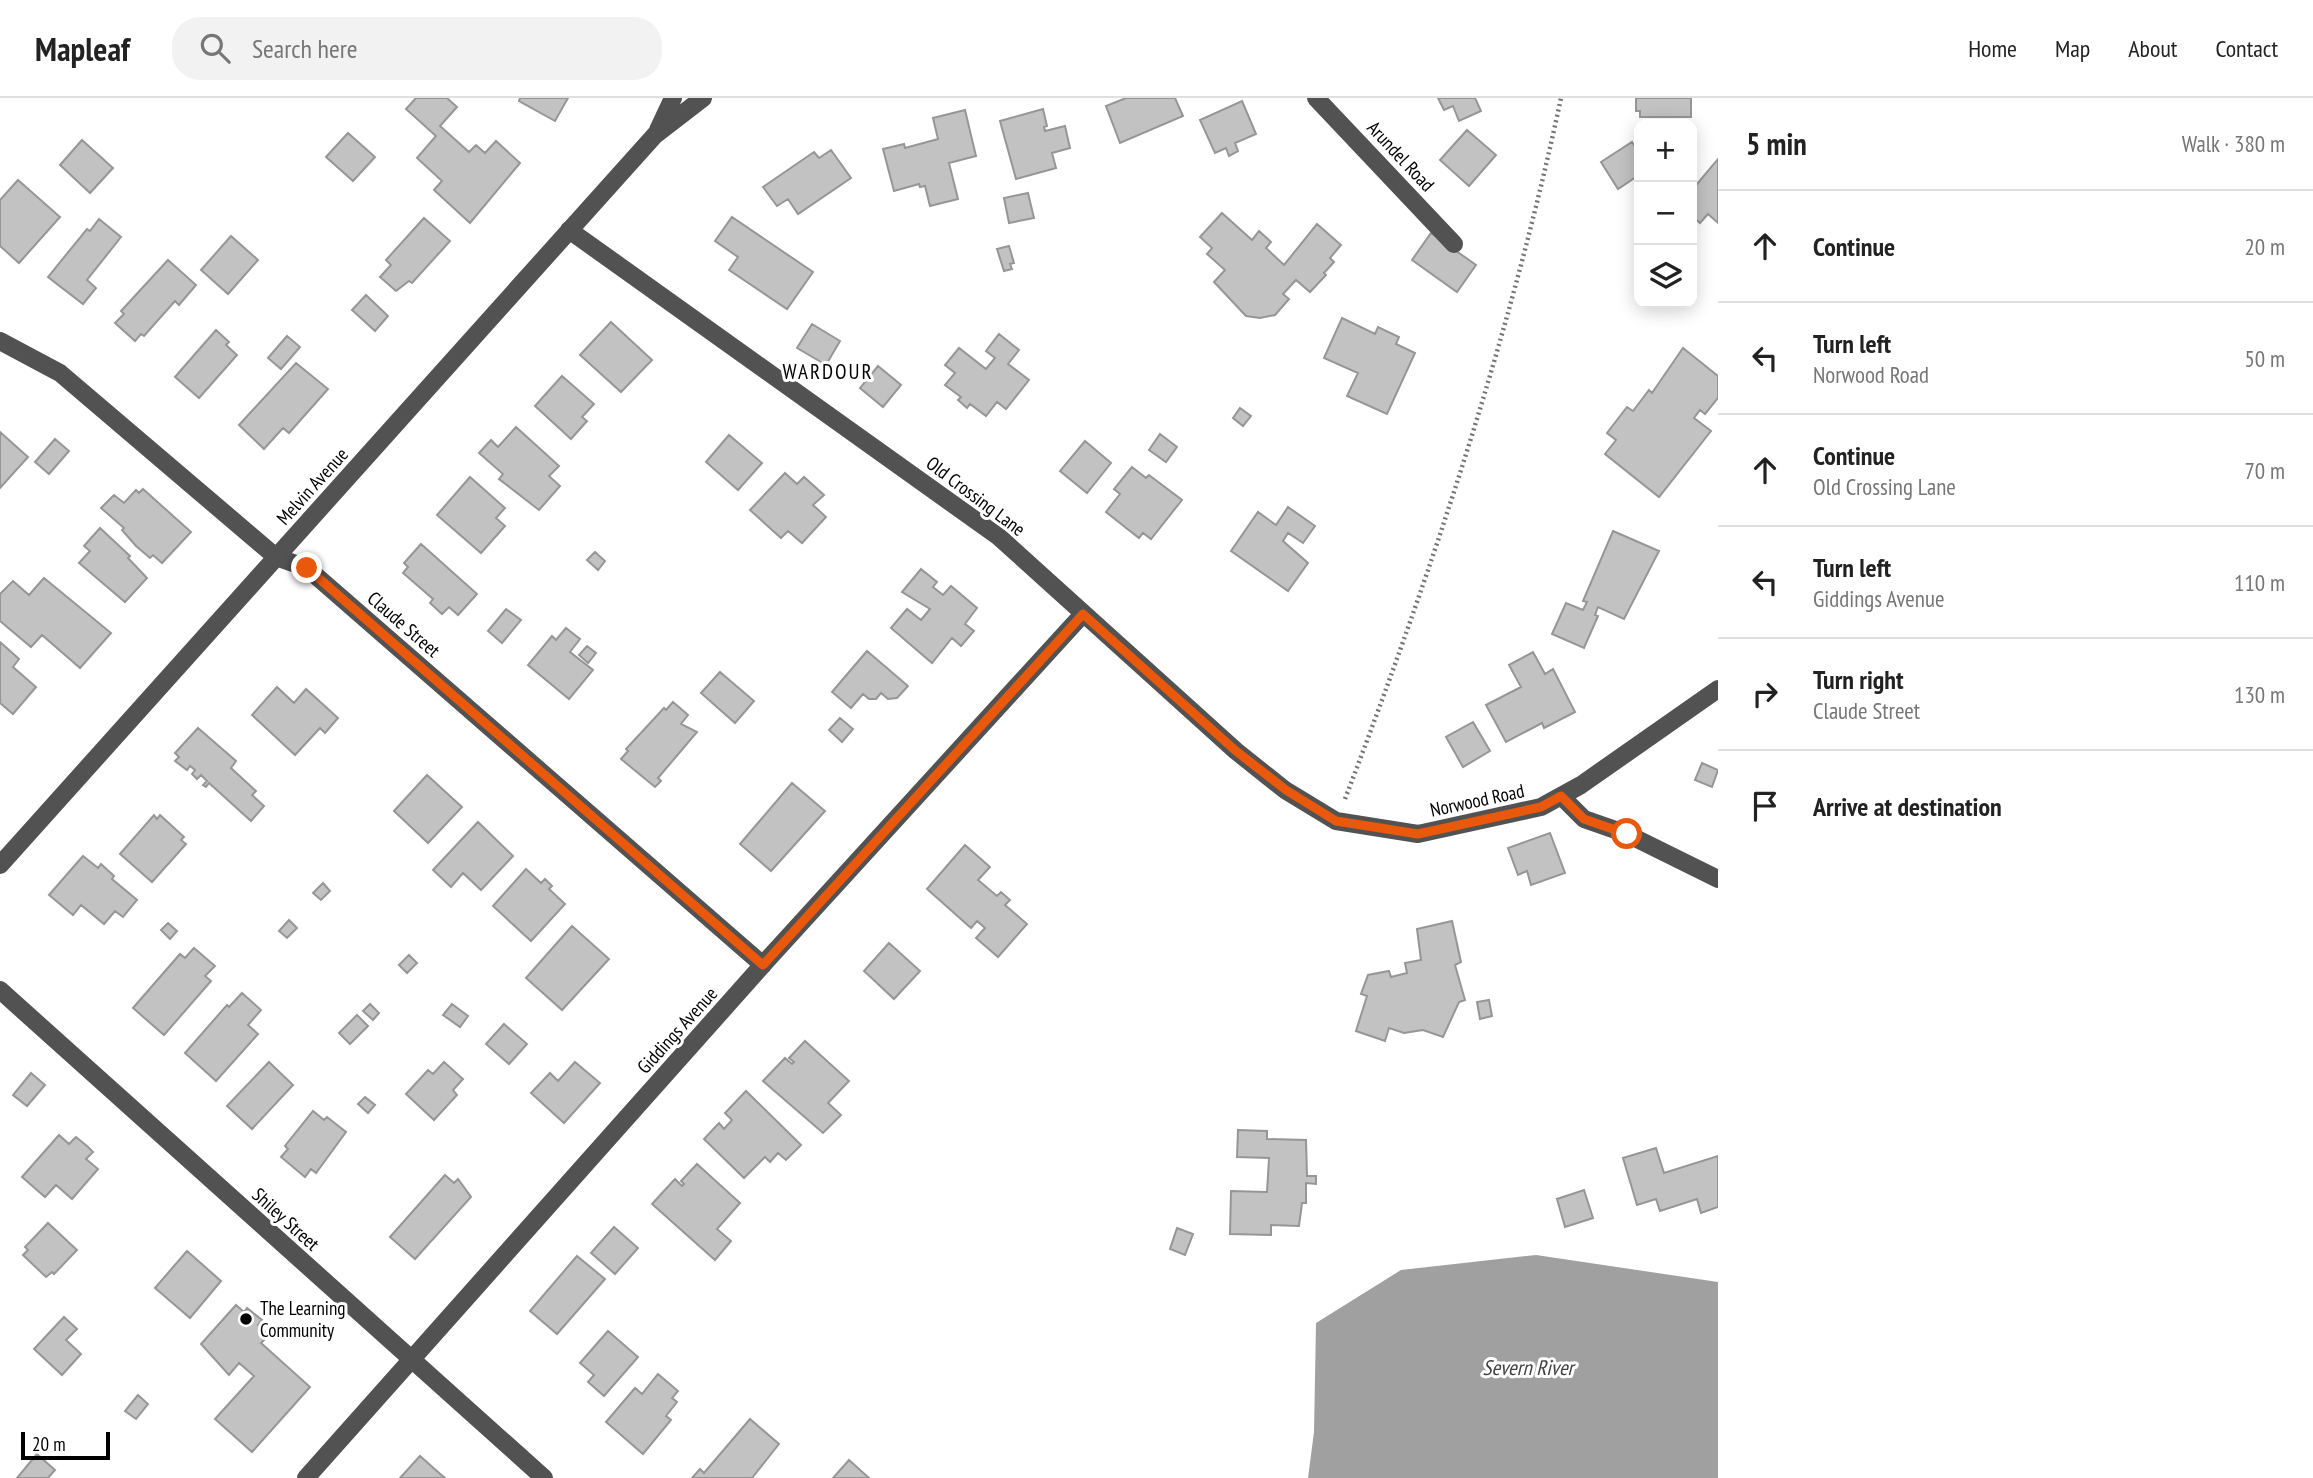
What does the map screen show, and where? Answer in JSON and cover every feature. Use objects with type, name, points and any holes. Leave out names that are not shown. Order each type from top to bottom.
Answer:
[{"type":"street","name":"Melvin Avenue","points":[[655,135],[673,98]]},
{"type":"street","name":"Melvin Avenue","points":[[0,865],[655,135],[703,98]]},
{"type":"street","name":"Arundel Road","points":[[1316,98],[1454,244]]},
{"type":"street","name":"Old Crossing Lane","points":[[569,230],[999,537],[1236,751],[1286,790],[1336,821]]},
{"type":"street","name":"Claude Street","points":[[0,341],[61,373],[276,557],[307,568],[763,965]]},
{"type":"street","name":"Giddings Avenue","points":[[306,1478],[763,965],[1083,614]]},
{"type":"street","name":"Norwood Road","points":[[1336,821],[1418,834],[1541,807],[1718,689]]},
{"type":"street","points":[[1561,796],[1584,819],[1627,834],[1718,879]]},
{"type":"street","name":"Shiley Street","points":[[0,990],[544,1478]]},
{"type":"path","points":[[1336,821],[1446,522],[1544,175],[1561,98]]},
{"type":"water","name":"Severn River","points":[[1536,1255],[1718,1282],[1718,1478],[1308,1478],[1314,1432],[1316,1323],[1401,1270]]},
{"type":"building","points":[[416,98],[447,98],[457,107],[440,126],[469,152],[476,145],[485,153],[496,141],[520,163],[470,223],[434,190],[442,181],[417,158],[436,136],[406,109]]},
{"type":"building","points":[[520,98],[568,98],[555,121],[519,101]]},
{"type":"building","points":[[1126,98],[1175,98],[1183,116],[1120,143],[1106,106]]},
{"type":"building","points":[[1438,98],[1475,98],[1481,111],[1459,121],[1453,106],[1444,110]]},
{"type":"building","points":[[1636,98],[1691,98],[1691,117],[1640,117],[1640,111],[1636,111]]},
{"type":"building","points":[[1242,101],[1256,134],[1235,143],[1238,151],[1229,156],[1226,148],[1215,153],[1200,120]]},
{"type":"building","points":[[1043,109],[1047,126],[1044,127],[1045,131],[1065,126],[1070,148],[1052,153],[1056,168],[1016,179],[1000,121]]},
{"type":"building","points":[[965,110],[976,156],[949,163],[958,199],[930,206],[925,186],[920,187],[919,184],[894,191],[883,149],[904,144],[905,148],[938,139],[933,118]]},
{"type":"building","points":[[1467,130],[1496,155],[1469,186],[1440,160]]},
{"type":"building","points":[[348,133],[375,157],[353,181],[326,157]]},
{"type":"building","points":[[82,140],[113,168],[90,193],[60,165]]},
{"type":"building","points":[[1632,142],[1634,145],[1634,178],[1618,189],[1601,162]]},
{"type":"building","points":[[831,150],[851,178],[798,214],[788,199],[777,206],[763,187],[814,152],[819,158]]},
{"type":"building","points":[[1718,159],[1718,223],[1708,214],[1700,223],[1697,220],[1697,184]]},
{"type":"building","points":[[18,180],[60,217],[19,263],[0,246],[0,200]]},
{"type":"building","points":[[1028,193],[1034,218],[1009,223],[1004,198]]},
{"type":"building","points":[[1222,213],[1252,240],[1259,231],[1271,242],[1266,248],[1284,265],[1317,224],[1341,245],[1330,258],[1334,262],[1324,273],[1326,275],[1310,292],[1296,280],[1283,294],[1289,299],[1275,315],[1260,318],[1246,316],[1214,282],[1225,270],[1207,254],[1212,248],[1200,237]]},
{"type":"building","points":[[732,217],[813,272],[787,309],[729,270],[738,257],[715,241]]},
{"type":"building","points":[[424,218],[450,241],[412,283],[409,281],[396,291],[380,277],[391,265],[386,260]]},
{"type":"building","points":[[99,219],[121,237],[87,280],[96,288],[83,304],[48,277],[87,229],[90,231]]},
{"type":"building","points":[[1431,233],[1476,265],[1457,292],[1412,260]]},
{"type":"building","points":[[231,236],[258,260],[228,294],[201,270]]},
{"type":"building","points":[[1009,246],[1014,263],[1010,264],[1012,269],[1004,271],[997,249]]},
{"type":"building","points":[[168,260],[196,285],[179,305],[175,301],[144,336],[141,334],[135,341],[115,323],[124,314],[121,311]]},
{"type":"building","points":[[366,295],[388,316],[375,331],[352,310]]},
{"type":"building","points":[[1342,318],[1375,334],[1378,327],[1399,337],[1396,344],[1415,353],[1387,414],[1347,396],[1358,373],[1324,358]]},
{"type":"building","points":[[611,322],[652,360],[621,392],[580,355]]},
{"type":"building","points":[[812,324],[840,341],[826,365],[797,348]]},
{"type":"building","points":[[216,330],[229,342],[226,345],[237,355],[199,398],[175,377]]},
{"type":"building","points":[[999,334],[1019,350],[1008,364],[1029,380],[1006,409],[997,402],[986,416],[970,404],[967,408],[958,400],[961,397],[945,385],[955,373],[945,365],[959,348],[986,369],[995,358],[986,351]]},
{"type":"building","points":[[287,336],[300,347],[281,369],[268,358]]},
{"type":"building","points":[[1683,348],[1718,376],[1718,398],[1705,414],[1700,410],[1694,418],[1711,431],[1659,497],[1605,454],[1616,440],[1607,433],[1627,407],[1633,411],[1649,390],[1652,393]]},
{"type":"building","points":[[296,363],[328,389],[289,433],[283,428],[264,449],[239,425]]},
{"type":"building","points":[[878,366],[901,385],[883,407],[860,388]]},
{"type":"building","points":[[562,376],[594,404],[582,417],[587,421],[571,439],[535,406]]},
{"type":"building","points":[[1240,408],[1251,416],[1243,426],[1233,418]]},
{"type":"building","points":[[516,427],[559,466],[549,476],[560,486],[539,510],[499,479],[503,474],[479,453],[491,440],[498,447]]},
{"type":"building","points":[[0,432],[28,457],[0,488]]},
{"type":"building","points":[[1160,434],[1177,447],[1166,462],[1149,450]]},
{"type":"building","points":[[729,435],[762,463],[738,490],[706,462]]},
{"type":"building","points":[[55,439],[69,451],[49,474],[35,462]]},
{"type":"building","points":[[1085,441],[1111,463],[1087,493],[1060,471]]},
{"type":"building","points":[[1132,467],[1146,478],[1149,475],[1182,500],[1151,539],[1143,533],[1139,538],[1106,512],[1120,494],[1114,489]]},
{"type":"building","points":[[785,473],[797,484],[804,477],[824,495],[813,505],[826,517],[802,543],[788,531],[781,538],[750,510]]},
{"type":"building","points":[[470,477],[505,508],[496,518],[505,526],[481,553],[437,515]]},
{"type":"building","points":[[143,489],[191,532],[162,563],[153,555],[150,558],[136,546],[122,530],[124,528],[101,508],[114,495],[124,503],[136,490],[139,493]]},
{"type":"building","points":[[1288,507],[1315,526],[1303,543],[1288,533],[1283,541],[1308,563],[1288,591],[1231,551],[1258,512],[1276,525]]},
{"type":"building","points":[[100,528],[130,556],[128,558],[147,578],[125,602],[79,563],[90,551],[84,546]]},
{"type":"building","points":[[1613,531],[1659,551],[1624,619],[1598,607],[1595,615],[1598,616],[1584,648],[1552,634],[1566,603],[1583,610],[1587,602],[1583,601]]},
{"type":"building","points":[[421,544],[477,594],[458,615],[449,607],[442,614],[430,603],[433,599],[403,573],[408,567],[404,563]]},
{"type":"building","points":[[595,552],[605,561],[598,570],[587,560]]},
{"type":"building","points":[[921,569],[937,582],[933,587],[943,595],[951,586],[977,608],[965,624],[974,631],[961,646],[952,638],[932,663],[891,628],[907,609],[921,620],[930,609],[902,592]]},
{"type":"building","points":[[44,578],[111,633],[80,668],[42,635],[31,647],[0,621],[0,594],[13,581],[29,595]]},
{"type":"building","points":[[506,609],[521,620],[502,643],[488,631]]},
{"type":"building","points":[[566,628],[580,639],[570,652],[593,670],[569,699],[528,665],[552,636],[556,640]]},
{"type":"building","points":[[0,642],[19,659],[13,667],[36,687],[13,714],[0,703]]},
{"type":"building","points":[[587,646],[596,653],[588,663],[579,655]]},
{"type":"building","points":[[867,651],[908,686],[897,698],[888,699],[881,693],[876,699],[869,699],[863,694],[851,708],[832,692]]},
{"type":"building","points":[[1533,652],[1545,674],[1553,669],[1575,712],[1544,728],[1542,723],[1506,742],[1486,705],[1521,687],[1509,665]]},
{"type":"building","points":[[720,672],[754,701],[735,723],[701,693]]},
{"type":"building","points":[[277,687],[294,703],[306,689],[338,718],[325,733],[320,728],[295,755],[252,715]]},
{"type":"building","points":[[673,702],[688,715],[681,724],[697,732],[658,778],[661,781],[655,787],[621,759],[628,751],[626,749],[664,708],[666,710]]},
{"type":"building","points":[[840,718],[853,729],[842,742],[829,730]]},
{"type":"building","points":[[1473,722],[1490,751],[1463,767],[1446,737]]},
{"type":"building","points":[[198,728],[236,761],[231,768],[256,791],[252,795],[264,806],[251,821],[209,783],[206,787],[203,785],[207,781],[201,775],[197,779],[192,774],[195,770],[190,766],[187,770],[175,761],[179,757],[175,753]]},
{"type":"building","points":[[1702,763],[1718,770],[1712,787],[1695,780]]},
{"type":"building","points":[[427,775],[462,807],[428,843],[394,811]]},
{"type":"building","points":[[792,783],[825,811],[771,871],[740,844]]},
{"type":"building","points":[[154,815],[157,819],[160,815],[184,837],[181,840],[186,844],[152,882],[120,854]]},
{"type":"building","points":[[478,822],[513,856],[481,890],[463,873],[451,887],[433,870]]},
{"type":"building","points":[[1550,833],[1565,873],[1531,885],[1527,871],[1518,875],[1508,848]]},
{"type":"building","points":[[965,845],[990,867],[978,880],[997,896],[1001,892],[1010,900],[1005,905],[1027,924],[998,957],[976,938],[985,928],[977,921],[971,928],[927,889]]},
{"type":"building","points":[[83,856],[98,868],[101,864],[114,876],[112,879],[137,900],[123,917],[115,911],[104,924],[81,905],[73,915],[49,895]]},
{"type":"building","points":[[526,869],[541,883],[545,879],[552,886],[549,889],[565,904],[531,941],[493,906]]},
{"type":"building","points":[[323,883],[330,891],[321,900],[313,893]]},
{"type":"building","points":[[289,920],[297,928],[287,938],[279,931]]},
{"type":"building","points":[[1452,921],[1461,962],[1455,965],[1465,1000],[1459,1002],[1443,1037],[1423,1030],[1404,1033],[1389,1028],[1385,1041],[1356,1031],[1367,996],[1361,994],[1368,975],[1389,971],[1391,977],[1407,973],[1405,963],[1421,960],[1417,929]]},
{"type":"building","points":[[168,923],[177,931],[170,939],[161,930]]},
{"type":"building","points":[[572,926],[609,959],[562,1010],[526,978]]},
{"type":"building","points":[[889,943],[920,971],[894,999],[864,971]]},
{"type":"building","points":[[194,948],[215,966],[205,976],[211,981],[164,1035],[133,1008],[180,954],[185,958]]},
{"type":"building","points":[[409,955],[417,963],[407,973],[399,965]]},
{"type":"building","points":[[242,993],[261,1010],[248,1025],[258,1034],[216,1081],[185,1053],[227,1005],[229,1007]]},
{"type":"building","points":[[1489,1000],[1492,1016],[1480,1019],[1477,1002]]},
{"type":"building","points":[[370,1004],[379,1013],[373,1020],[363,1011]]},
{"type":"building","points":[[452,1004],[468,1016],[460,1027],[443,1015]]},
{"type":"building","points":[[357,1015],[368,1026],[350,1044],[339,1033]]},
{"type":"building","points":[[504,1024],[527,1044],[509,1064],[486,1044]]},
{"type":"building","points":[[805,1041],[849,1081],[828,1103],[841,1115],[823,1133],[763,1081],[785,1058],[792,1064],[794,1062],[789,1058]]},
{"type":"building","points":[[269,1062],[293,1085],[252,1129],[227,1106]]},
{"type":"building","points":[[444,1062],[463,1079],[453,1090],[457,1095],[434,1120],[406,1094],[428,1070],[433,1074]]},
{"type":"building","points":[[575,1062],[600,1083],[564,1123],[531,1093],[550,1073],[558,1081]]},
{"type":"building","points":[[31,1073],[45,1085],[27,1106],[13,1095]]},
{"type":"building","points":[[746,1091],[801,1145],[786,1160],[778,1153],[770,1162],[765,1157],[744,1178],[704,1139],[719,1123],[724,1129],[732,1120],[725,1113]]},
{"type":"building","points":[[365,1097],[375,1105],[368,1113],[358,1104]]},
{"type":"building","points":[[313,1111],[324,1120],[327,1117],[346,1132],[316,1173],[311,1169],[305,1177],[281,1157],[288,1149],[285,1146]]},
{"type":"building","points":[[1238,1130],[1267,1131],[1267,1139],[1306,1140],[1307,1176],[1316,1176],[1316,1184],[1306,1183],[1306,1203],[1302,1203],[1299,1226],[1271,1225],[1271,1235],[1230,1234],[1231,1191],[1267,1192],[1269,1158],[1237,1157]]},
{"type":"building","points":[[59,1135],[69,1144],[76,1137],[87,1146],[93,1152],[86,1159],[98,1169],[72,1199],[56,1185],[45,1197],[22,1177]]},
{"type":"building","points":[[1656,1148],[1664,1173],[1718,1156],[1718,1207],[1701,1213],[1697,1199],[1660,1211],[1656,1199],[1637,1205],[1623,1158]]},
{"type":"building","points":[[697,1164],[740,1203],[717,1229],[731,1241],[715,1260],[652,1204],[675,1179],[682,1186],[684,1184],[681,1181]]},
{"type":"building","points":[[445,1175],[454,1183],[458,1179],[471,1197],[415,1259],[390,1237]]},
{"type":"building","points":[[1584,1190],[1593,1218],[1565,1227],[1557,1199]]},
{"type":"building","points":[[48,1223],[77,1250],[54,1274],[52,1272],[46,1277],[23,1255],[28,1250],[25,1247]]},
{"type":"building","points":[[614,1227],[638,1248],[615,1274],[591,1253]]},
{"type":"building","points":[[1177,1228],[1193,1234],[1185,1255],[1170,1249]]},
{"type":"building","points":[[187,1251],[221,1281],[190,1318],[155,1288]]},
{"type":"building","points":[[577,1256],[605,1279],[557,1334],[530,1311]]},
{"type":"building","points":[[236,1305],[244,1312],[247,1308],[262,1320],[258,1325],[269,1335],[261,1343],[310,1387],[252,1452],[215,1419],[254,1376],[239,1363],[229,1375],[201,1344]]},
{"type":"building","points":[[64,1317],[77,1329],[66,1340],[81,1354],[62,1375],[34,1349]]},
{"type":"building","points":[[608,1331],[638,1357],[604,1396],[588,1382],[594,1375],[580,1363]]},
{"type":"building","points":[[658,1374],[678,1391],[672,1398],[677,1402],[666,1416],[671,1420],[643,1454],[606,1422],[635,1388],[642,1394]]},
{"type":"building","points":[[138,1395],[148,1404],[136,1419],[125,1411]]},
{"type":"building","points":[[750,1419],[779,1444],[752,1478],[692,1478],[700,1469],[704,1473]]},
{"type":"building","points":[[37,1454],[55,1470],[48,1478],[17,1478]]},
{"type":"building","points":[[420,1456],[438,1472],[445,1478],[400,1478]]},
{"type":"building","points":[[849,1460],[869,1478],[833,1478]]},
{"type":"place","name":"The Learning Community","points":[[246,1319]]},
{"type":"district","name":"WARDOUR","points":[[828,371]]},
{"type":"route","points":[[307,568],[763,965],[1083,614],[1236,751],[1286,790],[1336,821],[1418,834],[1541,807],[1561,796],[1584,819],[1627,834]]}]
